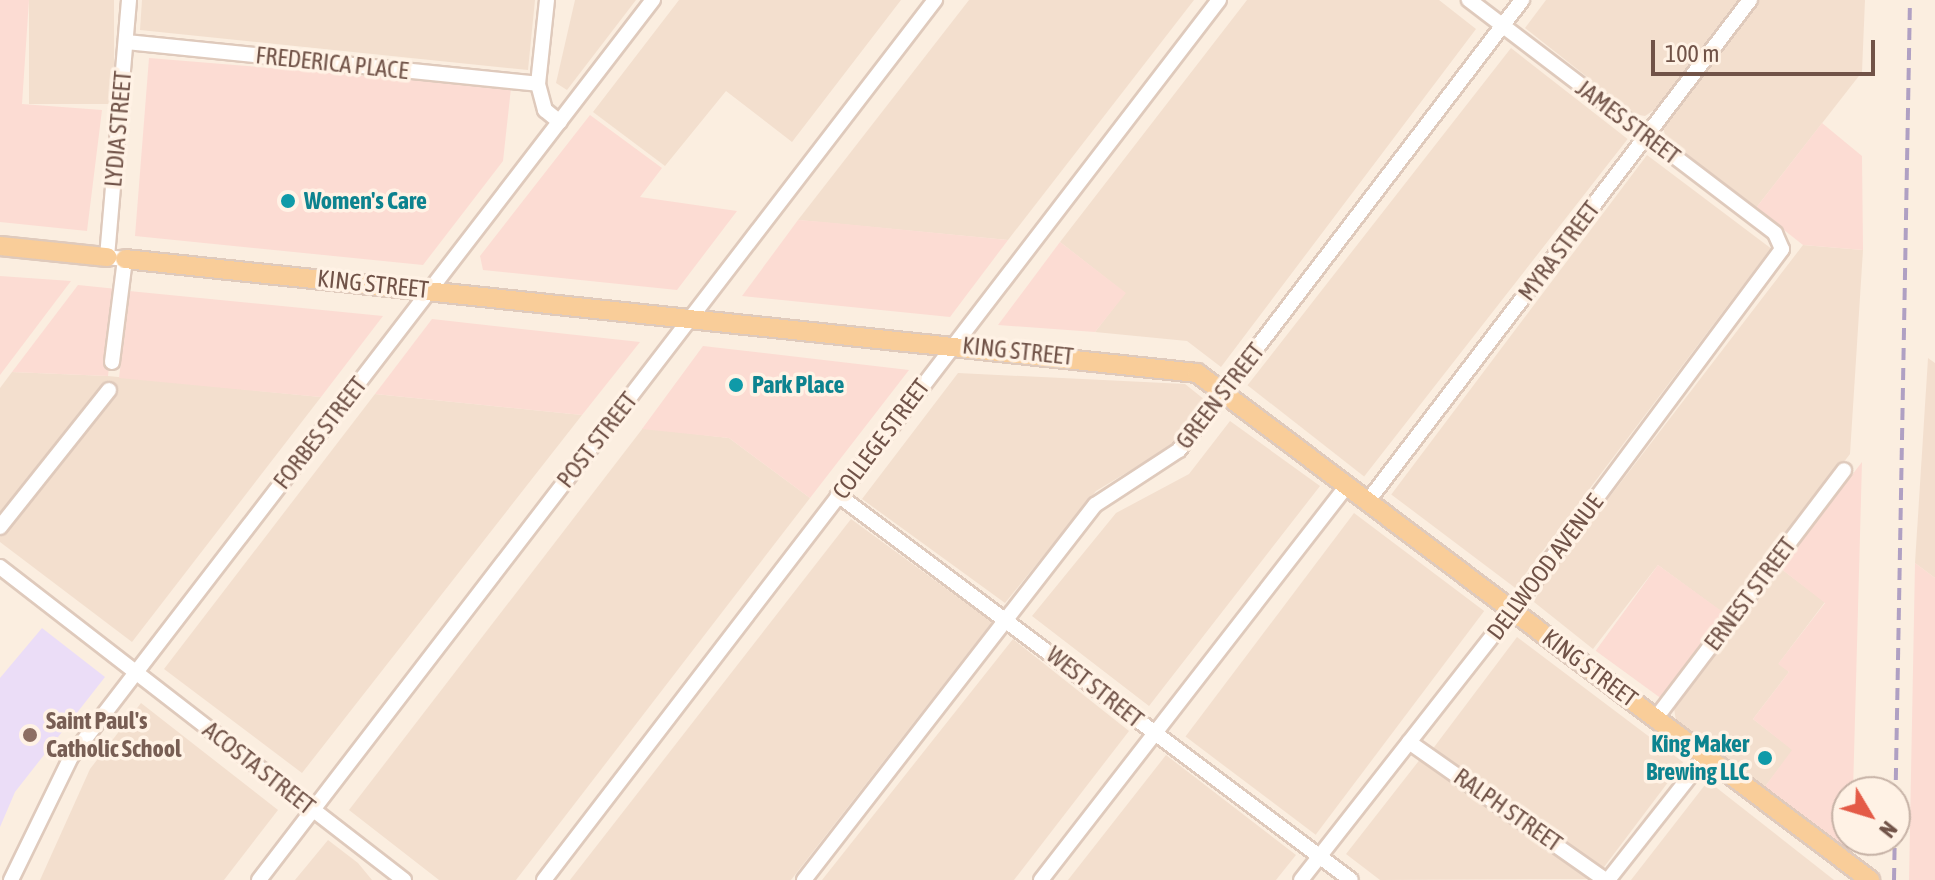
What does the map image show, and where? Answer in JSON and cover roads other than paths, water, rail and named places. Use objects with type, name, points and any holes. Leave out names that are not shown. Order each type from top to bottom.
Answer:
[{"type":"main road","name":"KING STREET","points":[[0,246],[953,344],[1197,373],[1226,391],[1706,756],[1858,877]]},
{"type":"street","name":"LYDIA STREET","points":[[112,362],[129,0]]},
{"type":"street","points":[[547,0],[538,84],[545,110],[560,122]]},
{"type":"street","name":"FORBES STREET","points":[[11,880],[56,780],[653,0]]},
{"type":"street","name":"POST STREET","points":[[259,880],[935,0]]},
{"type":"street","name":"COLLEGE STREET","points":[[544,880],[1219,0]]},
{"type":"street","name":"JAMES STREET","points":[[1469,0],[1775,233],[1782,249]]},
{"type":"street","name":"GREEN STREET","points":[[804,880],[1095,505],[1179,450],[1522,0]]},
{"type":"street","name":"MYRA STREET","points":[[1368,501],[1750,0]]},
{"type":"street","name":"FREDERICA PLACE","points":[[126,42],[538,84]]},
{"type":"street","name":"DELLWOOD AVENUE","points":[[1301,880],[1513,610],[1782,249]]},
{"type":"street","points":[[0,527],[109,390]]},
{"type":"street","name":"ERNEST STREET","points":[[1656,718],[1844,470]]},
{"type":"street","points":[[1041,880],[1347,485]]},
{"type":"street","name":"WEST STREET","points":[[838,495],[1351,880]]},
{"type":"street","name":"ACOSTA STREET","points":[[0,567],[404,880]]},
{"type":"street","name":"RALPH STREET","points":[[1409,742],[1607,880]]},
{"type":"street","points":[[1607,880],[1706,756]]},
{"type":"railway","points":[[1894,880],[1910,0]]},
{"type":"place","name":"Women's Care","points":[[288,201]]},
{"type":"place","name":"Park Place","points":[[736,385]]},
{"type":"place","name":"Saint Paul's Catholic School","points":[[30,735]]},
{"type":"place","name":"King Maker Brewing LLC","points":[[1765,758]]}]
